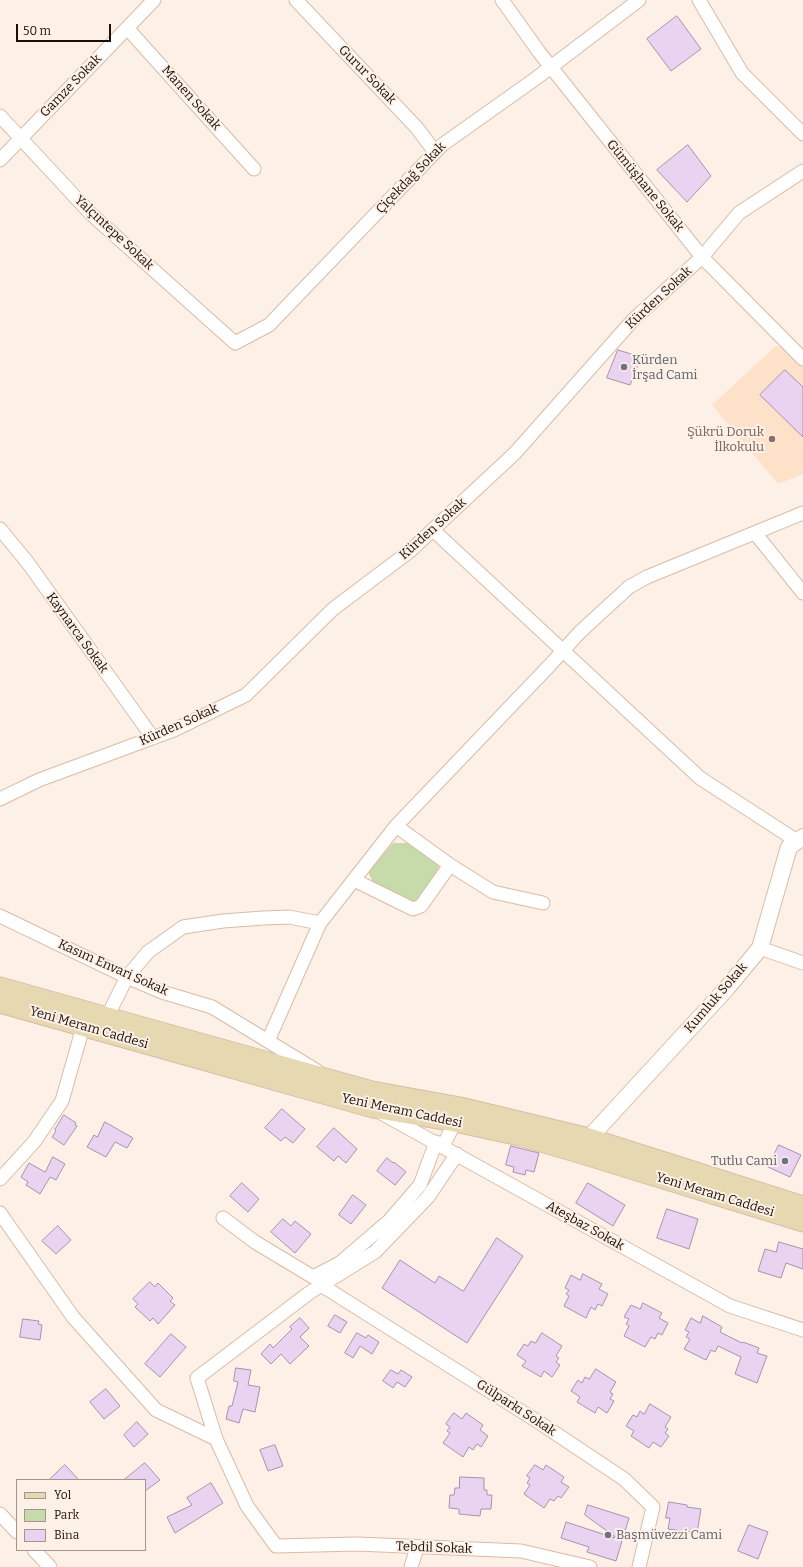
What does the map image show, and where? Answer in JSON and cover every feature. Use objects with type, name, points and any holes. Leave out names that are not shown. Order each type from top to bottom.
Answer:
[{"type":"main road","name":"Yeni Meram Caddesi","points":[[0,987],[372,1091],[460,1107],[588,1138],[803,1206]]},
{"type":"main road","name":"Yeni Meram Caddesi","points":[[0,1003],[372,1108],[455,1122],[520,1136],[579,1152],[803,1222]]},
{"type":"street","name":"Gamze Sokak","points":[[0,160],[154,0]]},
{"type":"street","name":"Gurur Sokak","points":[[296,0],[417,128],[435,152]]},
{"type":"street","name":"Gümüşhane Sokak","points":[[502,0],[550,66],[702,257],[803,359]]},
{"type":"street","name":"Çiçekdağ Sokak","points":[[235,343],[269,325],[442,144],[534,79],[639,0]]},
{"type":"street","points":[[699,0],[742,73],[803,134]]},
{"type":"street","name":"Manen Sokak","points":[[127,28],[254,169]]},
{"type":"street","name":"Yalçıntepe Sokak","points":[[0,116],[91,214],[235,343]]},
{"type":"street","name":"Kürden Sokak","points":[[0,799],[39,780],[174,730],[246,695],[333,609],[410,551],[515,453],[633,320],[702,257],[739,213],[803,170]]},
{"type":"street","points":[[268,1041],[320,923],[396,826],[550,666],[580,632],[629,587],[648,577],[803,512]]},
{"type":"street","name":"Kaynarca Sokak","points":[[0,529],[28,563],[153,738]]},
{"type":"street","points":[[433,530],[700,778],[800,839]]},
{"type":"street","points":[[755,533],[803,593]]},
{"type":"street","points":[[396,826],[450,865],[493,892],[542,903]]},
{"type":"street","name":"Kumluk Sokak","points":[[588,1138],[727,988],[760,948],[789,847],[800,839]]},
{"type":"street","points":[[354,880],[413,909],[421,906],[450,865]]},
{"type":"street","name":"Kasım Envari Sokak","points":[[0,916],[127,977],[162,992],[212,1007],[330,1079]]},
{"type":"street","points":[[107,1017],[127,977],[148,952],[183,928],[223,921],[289,917],[320,923]]},
{"type":"street","points":[[760,948],[803,963]]},
{"type":"street","points":[[0,1179],[34,1142],[62,1101],[83,1026]]},
{"type":"street","name":"Ateşbaz Sokak","points":[[372,1108],[440,1144],[730,1306],[803,1330]]},
{"type":"street","points":[[223,1218],[255,1242],[313,1277],[340,1263],[389,1221],[420,1185],[440,1144],[455,1122]]},
{"type":"street","points":[[216,1439],[197,1378],[239,1345],[322,1285],[374,1252],[428,1197],[458,1154]]},
{"type":"street","points":[[0,1213],[73,1317],[156,1410],[216,1439]]},
{"type":"street","name":"Gülparkı Sokak","points":[[322,1285],[540,1423],[624,1479],[653,1507],[639,1567]]},
{"type":"street","name":"Tebdil Sokak","points":[[216,1439],[247,1506],[276,1546],[357,1544],[416,1548],[521,1550],[590,1567]]},
{"type":"street","points":[[0,1514],[16,1531]]},
{"type":"street","points":[[411,1567],[416,1548]]},
{"type":"street","points":[[35,1551],[50,1567]]},
{"type":"shaded area","name":"Şükrü Doruk İlkokulu","points":[[776,346],[787,347],[803,363],[803,474],[778,484],[712,405]]},
{"type":"green space","points":[[393,843],[407,843],[439,863],[438,874],[419,900],[409,903],[373,882],[368,872]]},
{"type":"building","points":[[677,16],[701,49],[671,71],[647,39]]},
{"type":"building","points":[[688,145],[711,176],[687,202],[657,170]]},
{"type":"building","name":"Kürden İrşad Cami","points":[[618,350],[641,357],[630,385],[607,378]]},
{"type":"building","points":[[785,370],[803,387],[803,437],[760,395]]},
{"type":"building","points":[[282,1109],[305,1129],[293,1143],[285,1137],[281,1141],[265,1128]]},
{"type":"building","points":[[64,1115],[76,1123],[75,1125],[77,1126],[64,1145],[52,1137]]},
{"type":"building","points":[[105,1122],[133,1138],[127,1148],[115,1142],[106,1157],[87,1147],[94,1135],[97,1137]]},
{"type":"building","points":[[334,1128],[357,1149],[346,1163],[338,1156],[334,1161],[317,1147]]},
{"type":"building","name":"Tutlu Cami","points":[[779,1145],[801,1155],[790,1177],[768,1167]]},
{"type":"building","points":[[511,1146],[539,1153],[534,1172],[526,1170],[525,1175],[513,1172],[514,1167],[506,1165]]},
{"type":"building","points":[[53,1157],[65,1164],[56,1180],[50,1177],[40,1194],[26,1185],[28,1182],[21,1177],[29,1163],[45,1172]]},
{"type":"building","points":[[387,1158],[406,1172],[395,1185],[377,1171]]},
{"type":"building","points":[[242,1183],[259,1199],[248,1212],[230,1196]]},
{"type":"building","points":[[588,1183],[625,1205],[613,1226],[576,1203]]},
{"type":"building","points":[[353,1195],[366,1205],[351,1224],[339,1215]]},
{"type":"building","points":[[667,1209],[698,1219],[689,1249],[657,1238]]},
{"type":"building","points":[[283,1219],[291,1226],[295,1221],[311,1234],[295,1253],[271,1232]]},
{"type":"building","points":[[58,1226],[71,1240],[56,1254],[42,1241]]},
{"type":"building","points":[[497,1238],[523,1256],[467,1343],[382,1288],[400,1260],[435,1283],[439,1276],[463,1291]]},
{"type":"building","points":[[779,1242],[803,1249],[803,1269],[786,1263],[781,1278],[758,1271],[765,1249],[776,1252]]},
{"type":"building","points":[[583,1274],[602,1284],[599,1289],[608,1294],[602,1306],[598,1304],[595,1310],[591,1307],[586,1318],[564,1306],[569,1296],[566,1294],[569,1290],[565,1288],[571,1275],[580,1280]]},
{"type":"building","points":[[150,1282],[155,1287],[158,1283],[173,1298],[170,1301],[175,1305],[158,1324],[153,1318],[150,1321],[135,1307],[138,1304],[133,1299]]},
{"type":"building","points":[[643,1303],[662,1313],[659,1318],[668,1323],[662,1335],[658,1333],[655,1339],[651,1337],[645,1347],[624,1336],[629,1326],[626,1324],[629,1319],[624,1317],[631,1305],[640,1309]]},
{"type":"building","points":[[335,1315],[347,1322],[340,1333],[328,1326]]},
{"type":"building","points":[[703,1316],[722,1327],[720,1332],[742,1343],[743,1342],[759,1348],[757,1353],[767,1356],[757,1383],[735,1374],[741,1357],[718,1346],[715,1352],[711,1350],[706,1360],[684,1349],[690,1339],[686,1337],[689,1332],[685,1330],[691,1318],[700,1323]]},
{"type":"building","points":[[300,1318],[309,1328],[300,1337],[309,1346],[290,1364],[281,1354],[271,1364],[261,1354],[270,1344],[273,1348],[292,1329],[290,1327]]},
{"type":"building","points":[[23,1319],[39,1321],[38,1324],[42,1325],[40,1340],[20,1337]]},
{"type":"building","points":[[357,1333],[366,1338],[368,1335],[379,1342],[372,1354],[360,1346],[353,1358],[345,1353]]},
{"type":"building","points":[[542,1333],[562,1346],[556,1356],[559,1358],[556,1362],[560,1365],[552,1377],[544,1371],[541,1377],[522,1366],[526,1361],[517,1355],[524,1344],[528,1346],[531,1341],[535,1343]]},
{"type":"building","points":[[171,1334],[186,1347],[160,1377],[145,1364]]},
{"type":"building","points":[[236,1368],[251,1370],[248,1385],[260,1387],[255,1412],[243,1409],[239,1423],[226,1419],[229,1406],[232,1406],[238,1382],[234,1381]]},
{"type":"building","points":[[596,1369],[616,1382],[610,1392],[613,1394],[610,1399],[614,1401],[607,1413],[598,1407],[595,1413],[577,1402],[580,1397],[571,1391],[578,1380],[582,1383],[585,1377],[589,1379]]},
{"type":"building","points":[[391,1370],[398,1374],[401,1370],[412,1377],[405,1387],[397,1382],[393,1388],[383,1381]]},
{"type":"building","points":[[106,1389],[120,1406],[104,1419],[90,1402]]},
{"type":"building","points":[[650,1404],[671,1417],[665,1427],[668,1429],[665,1433],[669,1436],[661,1447],[653,1442],[649,1448],[631,1436],[634,1431],[626,1426],[633,1415],[637,1417],[640,1411],[644,1414]]},
{"type":"building","points":[[454,1413],[462,1419],[466,1413],[483,1425],[480,1430],[488,1436],[481,1447],[477,1444],[473,1450],[469,1447],[463,1457],[443,1443],[450,1433],[447,1431],[450,1427],[446,1424]]},
{"type":"building","points":[[137,1422],[148,1434],[134,1447],[124,1435]]},
{"type":"building","points":[[275,1445],[283,1466],[268,1471],[260,1450]]},
{"type":"building","points":[[145,1463],[160,1480],[146,1490],[146,1479],[125,1479]]},
{"type":"building","points":[[65,1465],[78,1479],[50,1479]]},
{"type":"building","points":[[535,1465],[543,1470],[546,1465],[564,1477],[561,1482],[569,1487],[561,1498],[558,1496],[554,1501],[550,1499],[544,1508],[524,1494],[530,1485],[527,1483],[530,1478],[527,1476]]},
{"type":"building","points":[[460,1477],[484,1478],[484,1490],[487,1490],[487,1495],[492,1495],[491,1509],[481,1509],[480,1516],[459,1514],[459,1509],[449,1508],[450,1495],[454,1495],[455,1488],[459,1488]]},
{"type":"building","points":[[211,1483],[223,1503],[175,1533],[167,1517],[192,1505],[187,1498]]},
{"type":"building","points":[[669,1502],[701,1509],[697,1533],[668,1529],[670,1518],[666,1518]]},
{"type":"building","name":"Başmüvezzi Cami","points":[[588,1505],[629,1518],[616,1561],[587,1552],[589,1547],[561,1538],[566,1522],[618,1539],[585,1515]]},
{"type":"building","points":[[749,1525],[768,1532],[758,1559],[738,1551]]},
{"type":"place","name":"Kürden İrşad Cami","points":[[624,367]]},
{"type":"place","name":"Şükrü Doruk İlkokulu","points":[[772,439]]},
{"type":"place","name":"Tutlu Cami","points":[[785,1161]]},
{"type":"place","name":"Başmüvezzi Cami","points":[[608,1535]]}]
